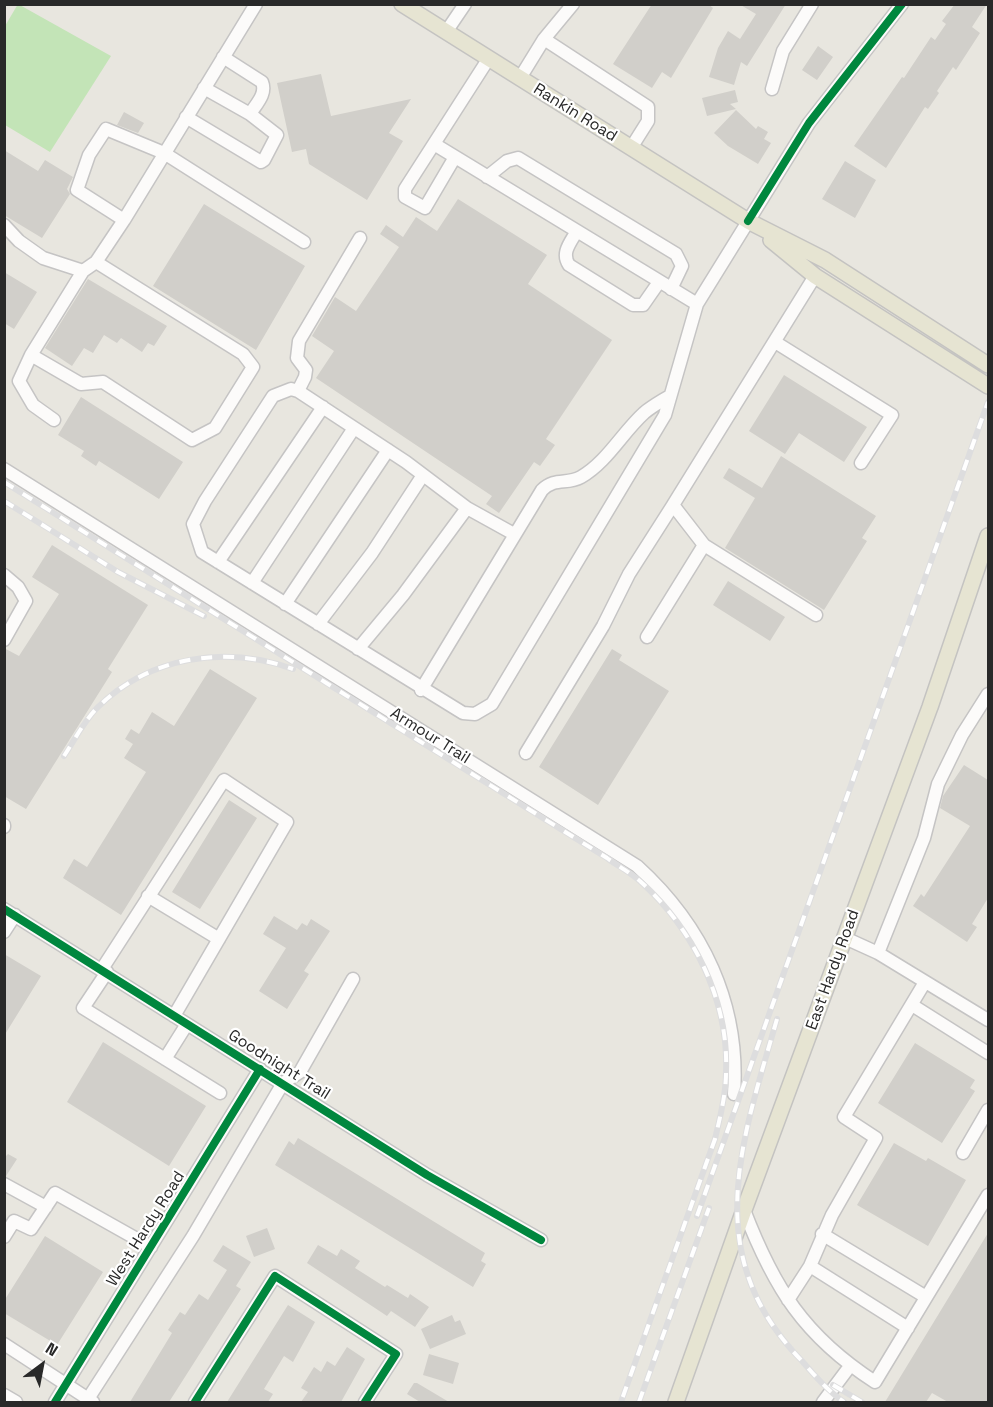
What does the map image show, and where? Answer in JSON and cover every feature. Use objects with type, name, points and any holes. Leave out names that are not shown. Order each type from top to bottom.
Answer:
[{"type":"main road","name":"Rankin Road","points":[[402,4],[748,220],[825,260],[988,365]]},
{"type":"main road","name":"Rankin Road","points":[[748,220],[815,276],[988,386]]},
{"type":"main road","name":"East Hardy Road","points":[[676,1402],[744,1210],[846,938],[988,536]]},
{"type":"street","points":[[54,420],[33,405],[19,381],[31,355],[83,271],[96,262],[124,220],[256,4]]},
{"type":"street","points":[[446,32],[465,4]]},
{"type":"street","points":[[520,78],[544,39],[573,4]]},
{"type":"street","points":[[772,89],[783,51],[812,4]]},
{"type":"street","points":[[514,534],[467,508],[388,450],[298,391],[291,389],[273,396],[205,501],[193,524],[202,552],[422,690],[463,713],[475,714],[492,704],[665,415],[668,397],[697,304],[809,123],[902,4]]},
{"type":"street","points":[[544,39],[648,107],[648,121],[631,148]]},
{"type":"street","points":[[223,57],[262,82],[264,93],[250,114]]},
{"type":"street","points":[[455,157],[429,204],[421,208],[404,193],[489,58]]},
{"type":"street","points":[[186,117],[261,162],[277,135],[250,114],[204,88]]},
{"type":"street","points":[[124,220],[77,190],[89,155],[106,129],[164,153],[304,242]]},
{"type":"street","points":[[434,144],[697,304]]},
{"type":"street","points":[[487,177],[507,161],[518,158],[676,254],[682,266],[671,289]]},
{"type":"street","points":[[4,225],[19,241],[43,258],[83,271]]},
{"type":"street","points":[[577,231],[566,252],[569,265],[633,305],[643,305],[659,282]]},
{"type":"street","points":[[298,391],[306,370],[297,358],[299,341],[360,238]]},
{"type":"street","points":[[31,355],[81,384],[103,382],[192,440],[215,428],[253,367],[243,354],[96,262]]},
{"type":"street","points":[[526,753],[603,626],[628,574],[815,276]]},
{"type":"street","points":[[775,342],[892,415],[861,464]]},
{"type":"street","points":[[422,690],[534,500],[548,484],[581,477],[602,460],[645,412],[668,397]]},
{"type":"street","points":[[218,562],[323,407]]},
{"type":"street","points":[[252,583],[354,428]]},
{"type":"street","points":[[285,604],[388,450]]},
{"type":"street","name":"Armour Trail","points":[[4,469],[637,866],[682,915],[703,946],[718,980],[733,1036],[734,1094]]},
{"type":"street","points":[[318,624],[372,553],[423,475]]},
{"type":"street","points":[[673,505],[704,544],[816,615]]},
{"type":"street","points":[[358,649],[403,595],[467,508]]},
{"type":"street","points":[[647,637],[704,544]]},
{"type":"street","points":[[4,575],[18,587],[26,601],[4,640]]},
{"type":"street","points":[[878,953],[924,838],[938,784],[962,735],[988,694]]},
{"type":"street","points":[[174,1016],[287,822],[224,780],[148,897],[83,1008],[220,1093]]},
{"type":"street","points":[[148,897],[219,939]]},
{"type":"street","points":[[4,932],[10,912]]},
{"type":"street","name":"Goodnight Trail","points":[[10,912],[427,1175],[541,1240]]},
{"type":"street","points":[[846,938],[878,953],[988,1020]]},
{"type":"street","points":[[4,1344],[67,1384],[89,1401],[187,1245],[283,1083],[300,1072],[353,979]]},
{"type":"street","points":[[788,1300],[810,1266],[822,1234],[876,1138],[844,1117],[925,982]]},
{"type":"street","points":[[912,1005],[988,1053]]},
{"type":"street","points":[[165,1059],[187,1024]]},
{"type":"street","name":"West Hardy Road","points":[[55,1402],[261,1069]]},
{"type":"street","points":[[963,1153],[988,1110]]},
{"type":"street","points":[[4,1184],[46,1208]]},
{"type":"street","points":[[4,1237],[14,1221],[31,1229],[55,1193],[151,1247]]},
{"type":"street","points":[[744,1210],[763,1259],[788,1300],[809,1328],[850,1366],[875,1382],[988,1195]]},
{"type":"street","points":[[822,1234],[926,1297]]},
{"type":"street","points":[[810,1266],[908,1328]]},
{"type":"street","points":[[195,1402],[275,1276],[396,1354],[365,1402]]},
{"type":"street","points":[[823,1402],[850,1366]]},
{"type":"street","points":[[4,1395],[16,1402]]},
{"type":"green space","points":[[18,4],[111,56],[50,152],[5,125],[5,26]]},
{"type":"building","points":[[652,4],[708,4],[713,8],[671,78],[662,72],[652,88],[613,64]]},
{"type":"building","points":[[739,4],[786,4],[747,66],[741,62],[734,85],[709,77],[718,48],[728,31],[740,39],[756,14]]},
{"type":"building","points":[[955,4],[987,4],[972,27],[980,33],[956,70],[953,67],[928,109],[925,107],[886,168],[854,146],[931,37],[935,40],[946,24],[942,21]]},
{"type":"building","points":[[818,46],[833,57],[817,80],[802,70]]},
{"type":"building","points":[[321,74],[331,116],[411,99],[389,133],[403,141],[367,200],[309,164],[306,149],[292,152],[277,83]]},
{"type":"building","points":[[735,90],[738,102],[730,104],[736,109],[707,116],[702,98]]},
{"type":"building","points":[[736,110],[756,129],[758,126],[768,132],[764,139],[771,143],[758,164],[728,146],[714,133]]},
{"type":"building","points":[[124,112],[144,123],[138,133],[117,125]]},
{"type":"building","points":[[4,150],[38,171],[45,160],[73,177],[67,189],[70,194],[42,238],[4,215]]},
{"type":"building","points":[[845,161],[876,180],[855,218],[822,199]]},
{"type":"building","points":[[458,199],[547,255],[528,284],[612,340],[546,439],[555,445],[540,466],[534,462],[499,513],[486,504],[492,496],[316,378],[334,351],[312,336],[335,297],[356,311],[399,247],[380,234],[386,225],[403,237],[416,217],[437,231]]},
{"type":"building","points":[[204,204],[305,266],[256,350],[153,286]]},
{"type":"building","points":[[4,272],[37,292],[14,329],[4,323]]},
{"type":"building","points":[[88,279],[167,326],[154,346],[148,343],[142,352],[121,338],[117,343],[104,335],[93,353],[84,348],[72,366],[45,348]]},
{"type":"building","points":[[784,375],[867,427],[844,462],[799,433],[785,454],[749,431]]},
{"type":"building","points":[[81,397],[183,462],[159,499],[99,461],[96,466],[81,456],[84,451],[58,435]]},
{"type":"building","points":[[781,456],[876,516],[862,538],[867,541],[824,610],[725,548],[755,498],[723,478],[729,468],[762,488]]},
{"type":"building","points":[[52,545],[148,605],[108,669],[112,672],[26,809],[4,796],[4,648],[19,656],[59,594],[32,577]]},
{"type":"building","points":[[728,581],[785,617],[770,641],[713,605]]},
{"type":"building","points":[[612,649],[622,655],[619,660],[669,691],[598,805],[539,767]]},
{"type":"building","points":[[210,669],[257,698],[121,915],[63,878],[74,859],[87,867],[146,772],[124,758],[133,744],[125,739],[131,729],[139,734],[152,712],[174,726]]},
{"type":"building","points":[[964,765],[988,780],[988,898],[972,924],[977,927],[967,942],[913,906],[921,894],[924,897],[970,826],[940,808],[943,796]]},
{"type":"building","points":[[229,800],[257,818],[200,909],[172,892]]},
{"type":"building","points":[[274,916],[297,930],[302,923],[307,926],[311,919],[330,931],[304,971],[309,974],[287,1009],[259,991],[286,948],[263,934]]},
{"type":"building","points":[[4,954],[41,976],[4,1036]]},
{"type":"building","points":[[103,1042],[206,1106],[169,1166],[67,1102]]},
{"type":"building","points":[[915,1043],[975,1080],[970,1088],[975,1091],[942,1143],[878,1103]]},
{"type":"building","points":[[298,1138],[485,1253],[481,1261],[486,1264],[473,1287],[275,1165],[289,1141],[294,1145]]},
{"type":"building","points":[[894,1143],[926,1161],[928,1158],[966,1180],[928,1246],[857,1205]]},
{"type":"building","points":[[8,1154],[17,1159],[6,1176],[4,1158]]},
{"type":"building","points":[[267,1228],[275,1249],[254,1257],[246,1236]]},
{"type":"building","points":[[988,1233],[988,1402],[948,1402],[932,1393],[926,1402],[885,1402]]},
{"type":"building","points":[[45,1236],[103,1272],[57,1345],[4,1313],[4,1301]]},
{"type":"building","points":[[223,1245],[251,1262],[236,1286],[241,1289],[169,1402],[130,1402],[172,1333],[168,1330],[180,1312],[185,1315],[199,1294],[208,1300],[227,1270],[213,1261]]},
{"type":"building","points":[[318,1245],[337,1256],[341,1249],[360,1261],[355,1268],[385,1287],[387,1285],[408,1298],[410,1294],[429,1307],[415,1327],[391,1311],[387,1316],[307,1263]]},
{"type":"building","points":[[288,1305],[315,1322],[293,1362],[284,1356],[264,1389],[273,1394],[268,1402],[227,1402]]},
{"type":"building","points":[[452,1315],[455,1322],[460,1320],[466,1334],[430,1349],[421,1329]]},
{"type":"building","points":[[347,1347],[365,1359],[341,1402],[301,1402],[308,1392],[301,1388],[314,1367],[321,1372],[327,1361],[335,1366]]},
{"type":"building","points":[[429,1354],[459,1363],[453,1384],[423,1375]]},
{"type":"building","points":[[414,1383],[449,1402],[420,1402],[407,1394]]},
{"type":"railway","points":[[697,1216],[988,402]]},
{"type":"railway","points":[[4,482],[607,858],[641,882],[677,921],[692,944],[714,993],[725,1045],[725,1089],[715,1139],[621,1402]]},
{"type":"railway","points":[[4,501],[118,572],[204,616]]},
{"type":"railway","points":[[64,756],[98,707],[141,676],[165,666],[216,657],[268,662],[293,669]]},
{"type":"railway","points":[[777,1019],[751,1110],[742,1154],[737,1197],[739,1239],[750,1280],[770,1321],[817,1378],[844,1402]]},
{"type":"railway","points":[[639,1402],[709,1208]]},
{"type":"railway","points":[[833,1385],[862,1402]]},
{"type":"cycle path","points":[[748,221],[809,123],[902,4]]},
{"type":"cycle path","points":[[4,909],[427,1175],[541,1240]]},
{"type":"cycle path","points":[[55,1402],[260,1069]]},
{"type":"cycle path","points":[[195,1402],[275,1276],[396,1354],[365,1402]]}]
